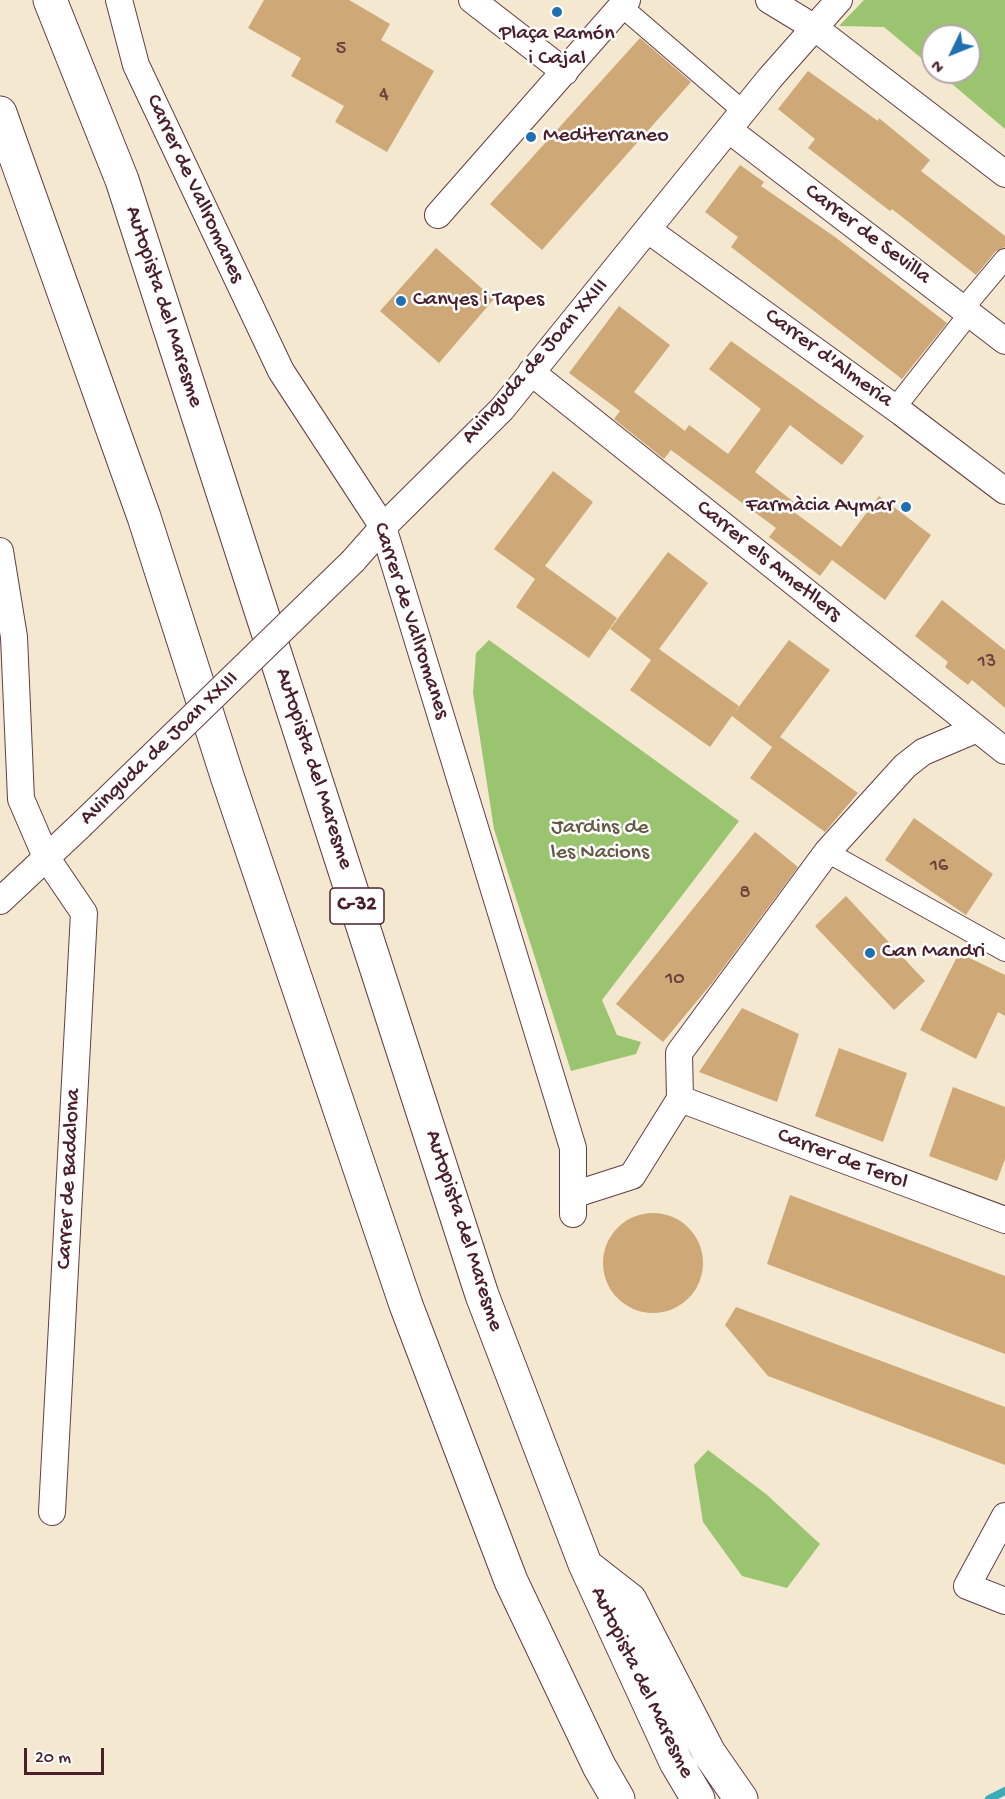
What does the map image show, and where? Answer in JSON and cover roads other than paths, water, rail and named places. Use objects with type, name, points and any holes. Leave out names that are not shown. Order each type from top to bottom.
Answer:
[{"type":"highway","name":"Autopista del Maresme","points":[[50,0],[122,180],[482,1295],[585,1564],[676,1762],[698,1799]]},
{"type":"highway","points":[[0,113],[144,517],[228,776],[406,1305],[511,1581],[599,1766],[618,1799]]},
{"type":"highway","points":[[0,161],[144,517]]},
{"type":"highway","points":[[585,1564],[630,1600],[710,1753],[741,1799]]},
{"type":"street","name":"Carrer de Vallromanes","points":[[119,0],[136,65],[281,371],[383,527],[573,1148],[573,1205],[632,1176],[680,1099]]},
{"type":"street","points":[[471,0],[565,72]]},
{"type":"street","points":[[769,0],[815,28],[1005,174]]},
{"type":"street","name":"Avinguda de Joan XXIII","points":[[0,901],[353,561],[383,527],[502,409],[736,120],[839,0]]},
{"type":"street","points":[[438,215],[624,3],[736,120]]},
{"type":"street","name":"Carrer de Sevilla","points":[[736,120],[1005,341]]},
{"type":"street","name":"Carrer d'Almeria","points":[[648,230],[896,408],[1005,491]]},
{"type":"street","points":[[896,408],[1005,259]]},
{"type":"street","name":"Carrer els Ametllers","points":[[531,372],[1005,751]]},
{"type":"street","name":"Carrer de Badalona","points":[[0,551],[14,637],[21,799],[46,857],[84,913],[52,1512]]},
{"type":"street","points":[[680,1099],[679,1053],[827,852],[905,766],[923,753],[977,729]]},
{"type":"street","points":[[827,852],[1005,951]]},
{"type":"street","name":"Carrer de Terol","points":[[680,1099],[1005,1220]]},
{"type":"street","points":[[1005,1516],[967,1586],[1005,1600]]},
{"type":"waterway","points":[[989,1799],[1005,1791]]},
{"type":"place","name":"Plaça Ramón i Cajal","points":[[557,12]]},
{"type":"place","name":"Mediterraneo","points":[[531,137]]},
{"type":"place","name":"Canyes i Tapes","points":[[401,301]]},
{"type":"place","name":"Farmàcia Aymar","points":[[906,507]]},
{"type":"place","name":"Can Mandri","points":[[870,953]]},
{"type":"park label","name":"Jardins de les Nacions","points":[[600,842]]}]
